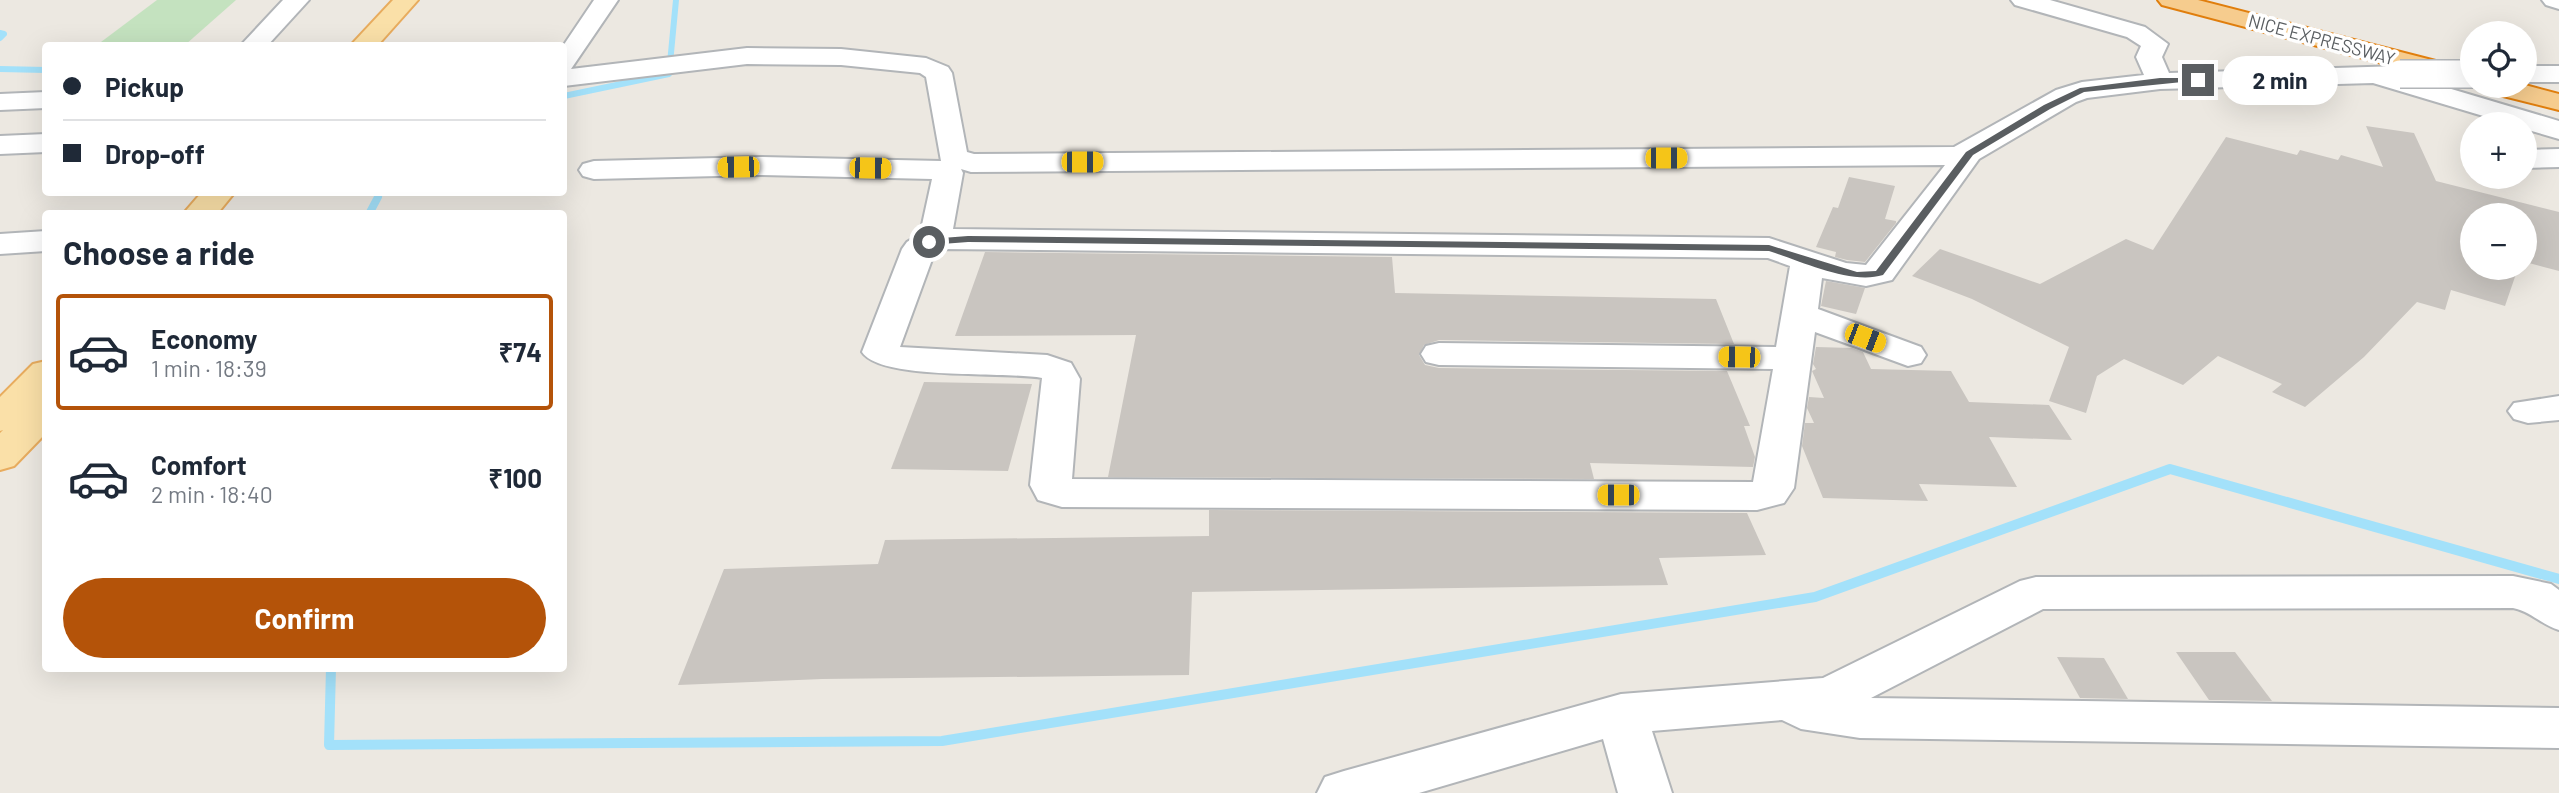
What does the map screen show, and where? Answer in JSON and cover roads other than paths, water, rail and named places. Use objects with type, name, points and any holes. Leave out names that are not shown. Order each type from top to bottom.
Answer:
[{"type":"highway","name":"NICE EXPRESSWAY","points":[[2171,0],[2460,74]]},
{"type":"highway","name":"NICE EXPRESSWAY","points":[[2213,0],[2460,64]]},
{"type":"highway","points":[[2537,96],[2559,102]]},
{"type":"main road","points":[[366,42],[407,0]]},
{"type":"main road","points":[[391,42],[429,0]]},
{"type":"main road","points":[[203,210],[216,196]]},
{"type":"main road","points":[[233,210],[246,196]]},
{"type":"main road","points":[[0,419],[42,376]]},
{"type":"main road","points":[[0,457],[42,413]]},
{"type":"street","points":[[256,42],[297,0]]},
{"type":"street","points":[[567,58],[606,0]]},
{"type":"street","points":[[2022,0],[2136,32],[2150,39],[2155,44],[2149,57],[2160,81]]},
{"type":"street","points":[[567,78],[747,56],[834,57],[930,67],[939,73],[953,157],[971,163],[1944,156],[1969,153]]},
{"type":"street","points":[[2391,75],[2559,130]]},
{"type":"street","points":[[1808,261],[1773,488],[1764,495],[1062,493],[1053,490],[1051,485],[1062,379],[1058,371],[1047,366],[894,358],[880,352],[919,249],[935,240],[1769,248],[1856,275],[1880,273],[1969,153],[2074,92],[2160,81],[2391,75],[2460,77]]},
{"type":"street","points":[[0,102],[42,100]]},
{"type":"street","points":[[0,145],[42,143]]},
{"type":"street","points":[[2537,159],[2559,158]]},
{"type":"street","points":[[594,170],[760,166],[941,170],[948,173],[935,240]]},
{"type":"street","points":[[0,244],[42,241]]},
{"type":"street","points":[[1800,314],[1908,355]]},
{"type":"street","points":[[1439,354],[1794,358]]},
{"type":"street","points":[[1370,790],[1621,714],[1768,703],[1837,694],[2036,593],[2513,592],[2535,596],[2559,613]]},
{"type":"street","points":[[1768,703],[1860,718],[2559,728]]},
{"type":"street","points":[[1621,714],[1644,793]]},
{"type":"waterway","points":[[567,95],[669,74],[676,0]]},
{"type":"waterway","points":[[0,33],[4,34],[0,38]]},
{"type":"waterway","points":[[0,69],[42,70]]},
{"type":"waterway","points":[[371,210],[378,197]]},
{"type":"waterway","points":[[331,672],[329,745],[942,741],[1815,597],[2170,469],[2559,579]]}]
